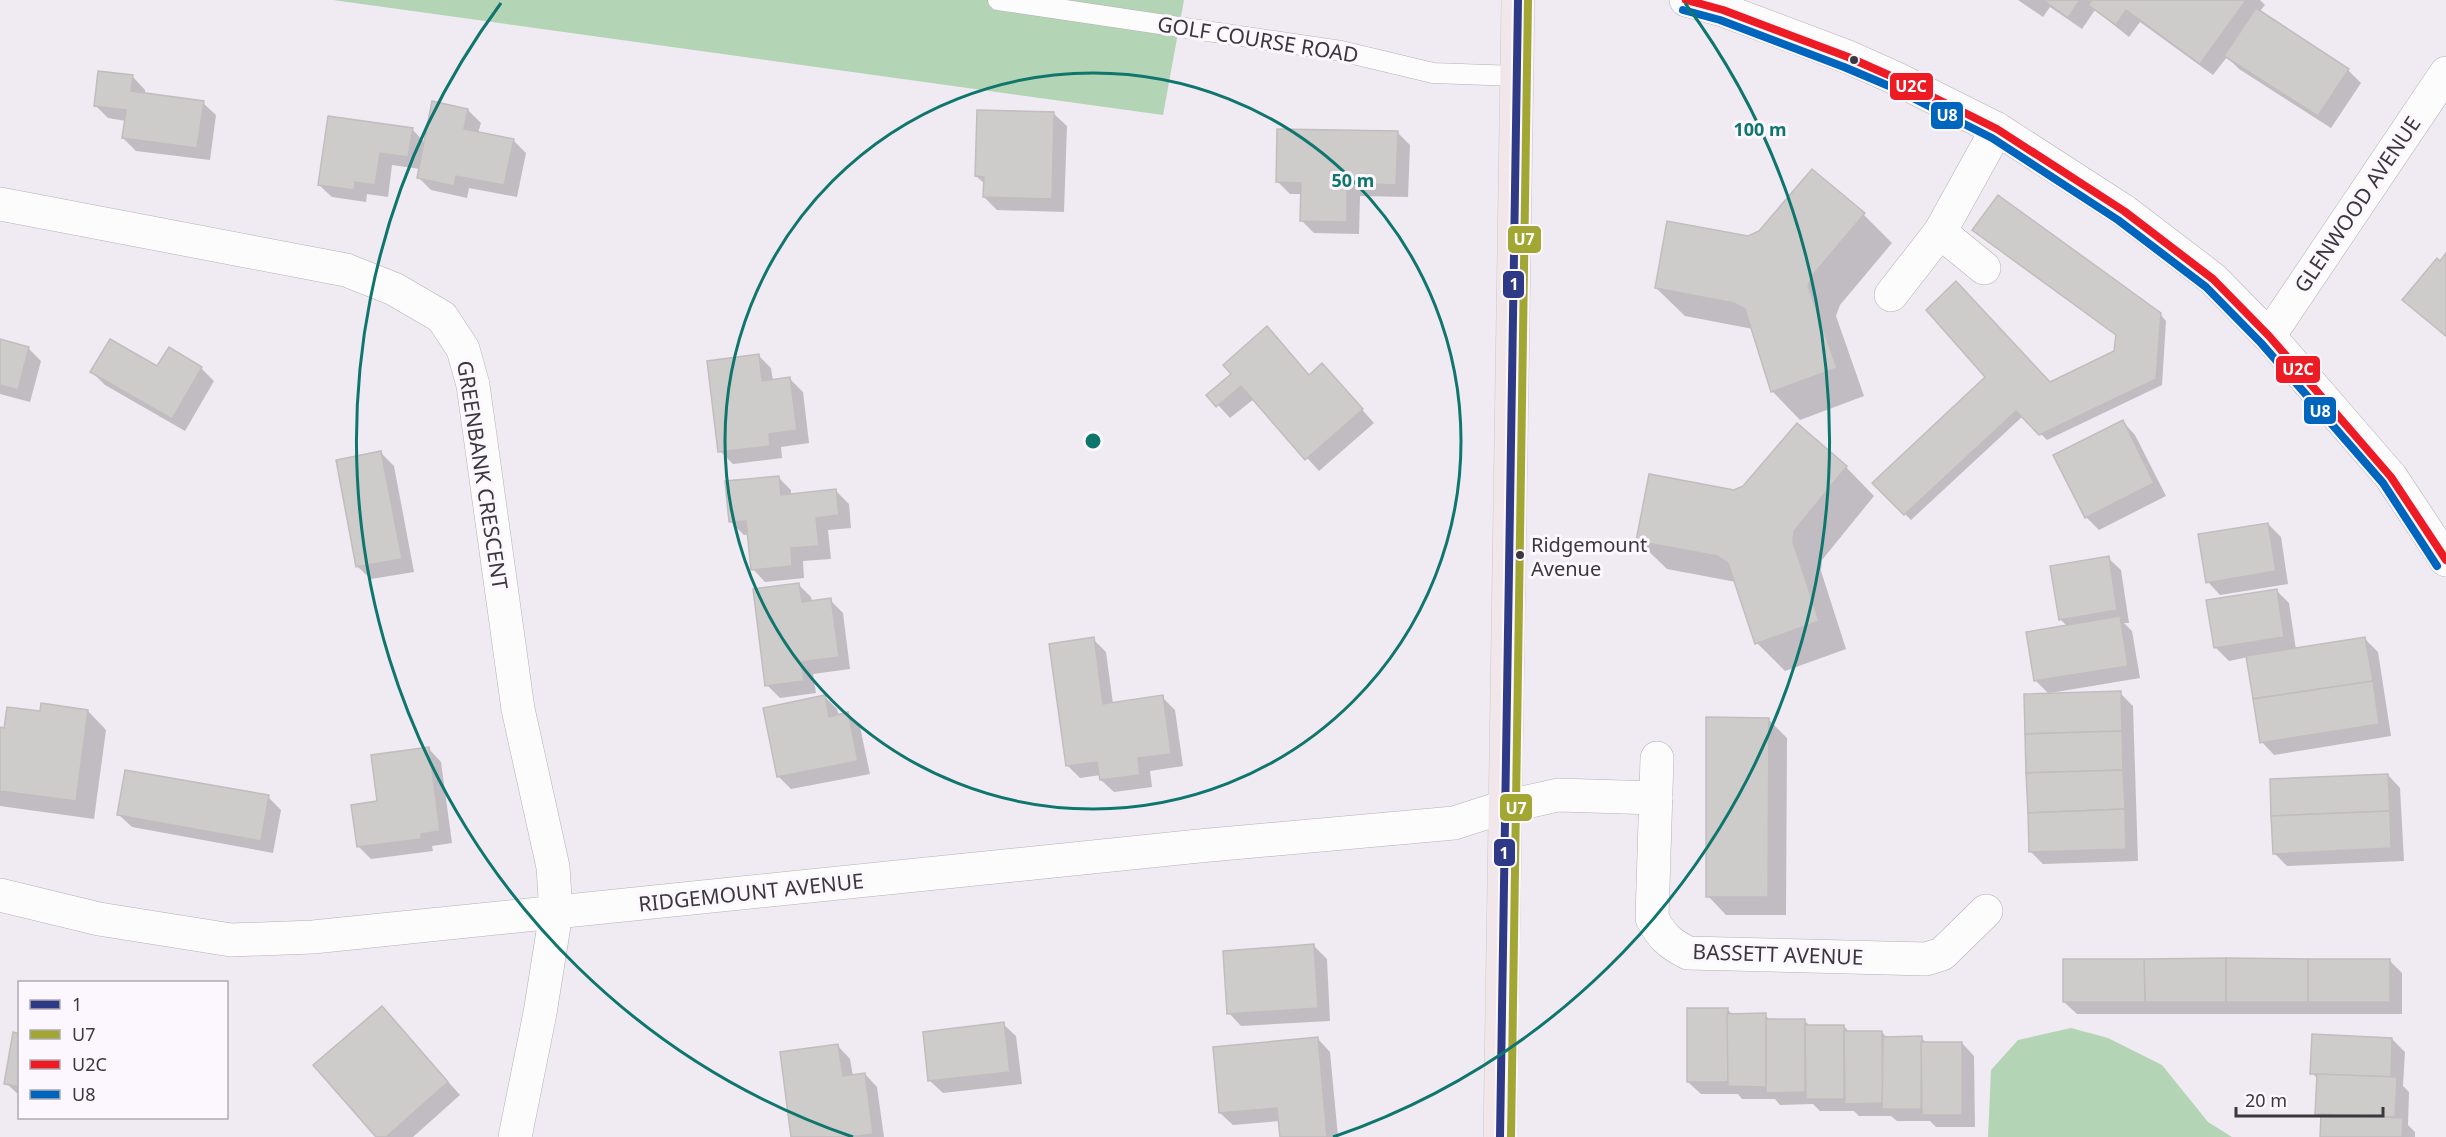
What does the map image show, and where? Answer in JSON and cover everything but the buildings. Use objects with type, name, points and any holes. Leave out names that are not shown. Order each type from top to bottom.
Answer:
[{"type":"main road","points":[[1500,1137],[1518,0]]},
{"type":"street","points":[[1686,0],[1723,10],[1848,57],[1997,129],[2124,211],[2213,279],[2269,336],[2391,477],[2446,560]]},
{"type":"street","name":"GLENWOOD AVENUE","points":[[2269,336],[2446,73]]},
{"type":"street","points":[[1891,295],[1940,232],[1997,129]]},
{"type":"street","name":"GREENBANK CRESCENT","points":[[0,204],[346,270],[394,289],[442,317],[463,349],[473,385],[518,709],[553,867],[556,913],[540,1013],[515,1137]]},
{"type":"street","points":[[1940,232],[1984,268]]},
{"type":"street","name":"BASSETT AVENUE","points":[[1657,758],[1652,918],[1659,933],[1671,945],[1688,953],[1926,958],[1942,954],[1986,911]]},
{"type":"street","points":[[1504,807],[1558,795],[1656,798]]},
{"type":"street","name":"RIDGEMOUNT AVENUE","points":[[0,895],[99,919],[231,940],[313,937],[1199,846],[1454,823],[1504,807]]},
{"type":"lane","name":"GOLF COURSE ROAD","points":[[998,0],[1341,51],[1433,73],[1517,76]]},
{"type":"green space","points":[[333,0],[1184,0],[1163,115]]},
{"type":"green space","points":[[2071,1028],[2108,1038],[2162,1065],[2208,1122],[2232,1137],[1988,1137],[1991,1070],[2018,1040]]},
{"type":"transit line","name":"1","points":[[1500,1137],[1518,0]]},
{"type":"transit line","name":"U7","points":[[1511,1137],[1528,0]]},
{"type":"transit line","name":"U2C","points":[[1686,0],[1723,10],[1848,57],[1893,77],[1997,129],[2124,211],[2213,279],[2269,336],[2391,477],[2446,560]]},
{"type":"transit line","name":"U8","points":[[1683,10],[1720,20],[1889,86],[1992,138],[2118,220],[2206,287],[2261,343],[2383,483],[2437,566]]},
{"type":"place","name":"Ridgemount Avenue","points":[[1520,555]]}]
